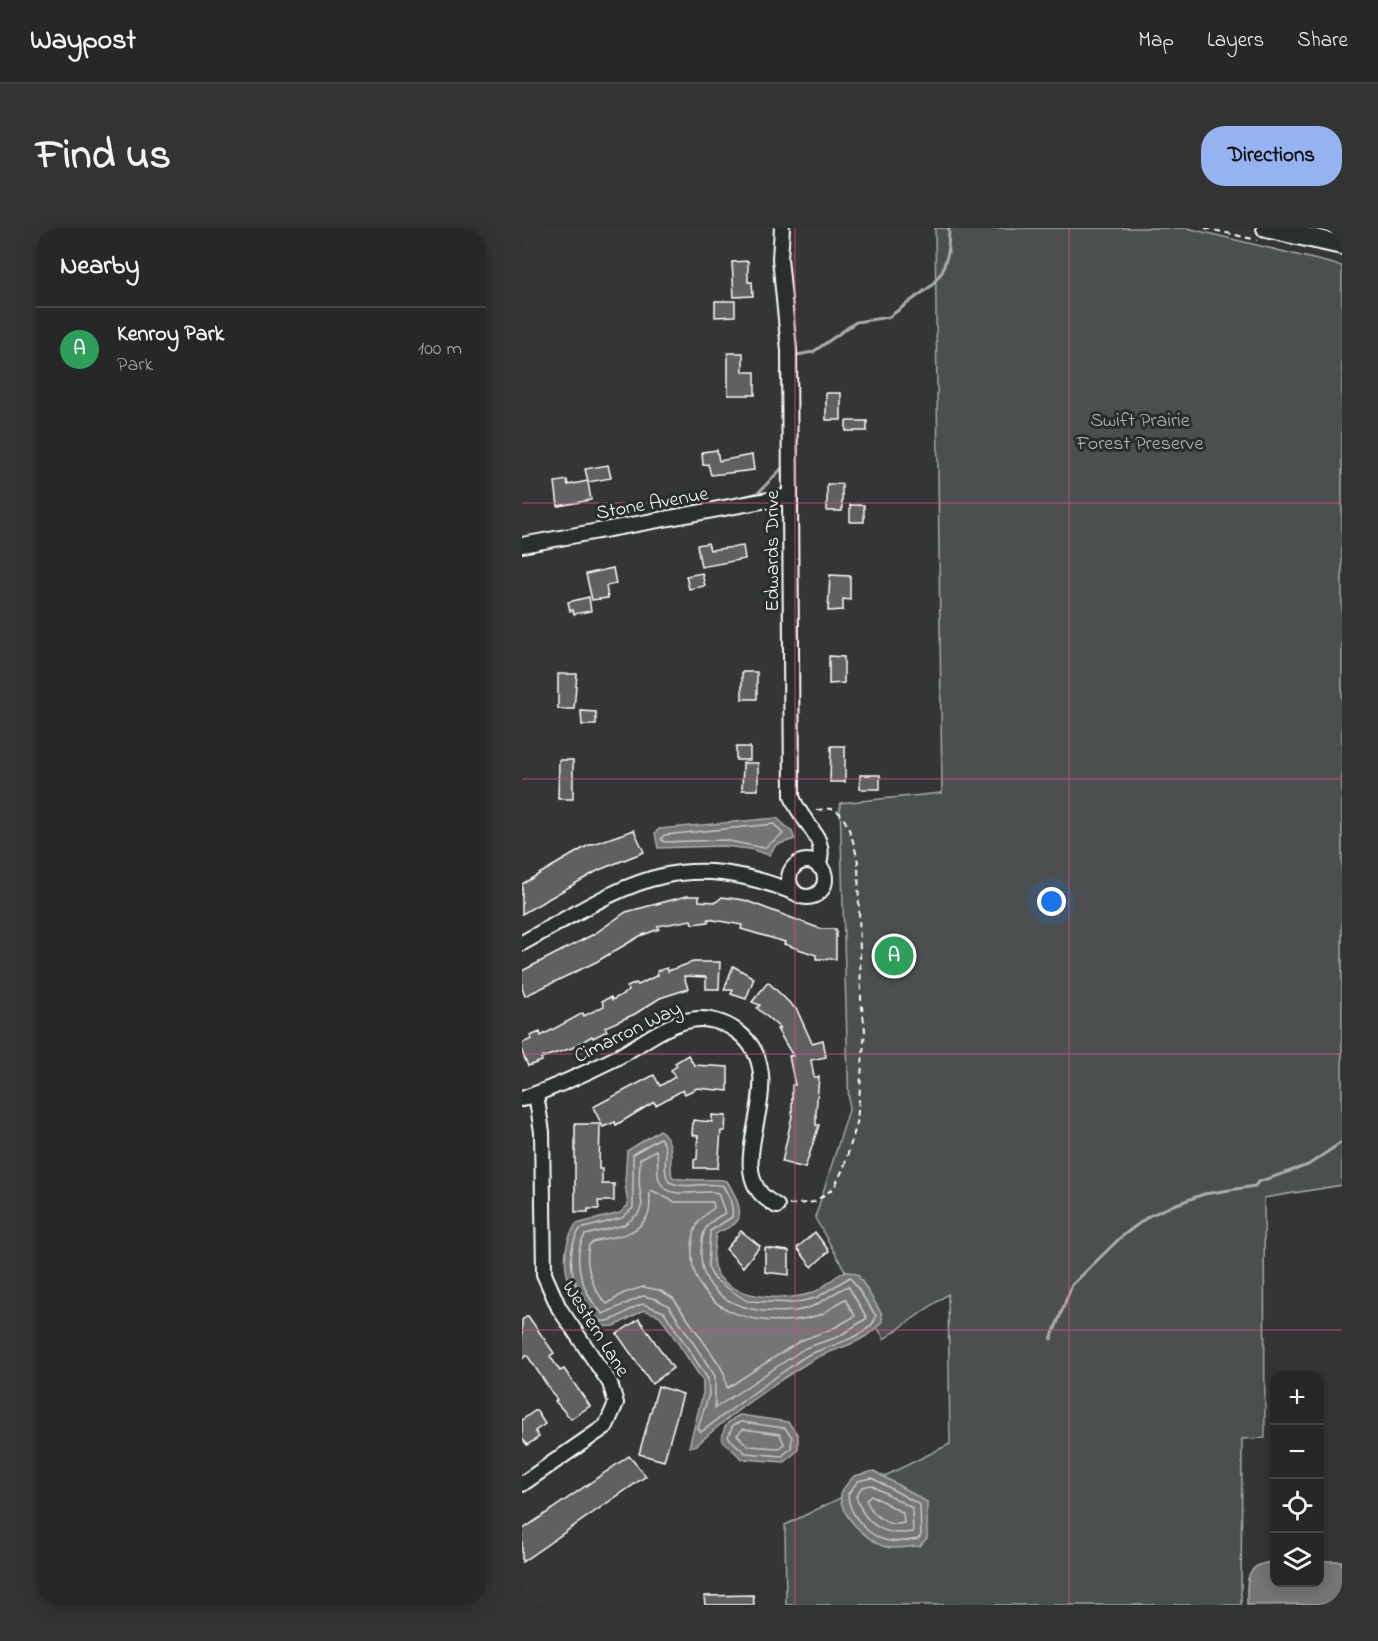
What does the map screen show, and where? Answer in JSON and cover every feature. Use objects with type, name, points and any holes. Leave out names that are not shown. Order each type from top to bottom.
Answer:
[{"type":"main road","points":[[1266,228],[1342,245]]},
{"type":"street","name":"Edwards Drive","points":[[782,228],[780,258],[789,350],[792,796],[795,807],[818,838],[822,849],[818,866]]},
{"type":"street","name":"Stone Avenue","points":[[522,545],[790,496]]},
{"type":"street","points":[[522,943],[610,893],[654,876],[695,870],[727,872],[765,880],[793,892],[806,897],[819,893],[825,880],[818,866],[808,861],[795,866],[789,879],[793,892]]},
{"type":"street","name":"Cimarron Way","points":[[522,1099],[615,1059],[685,1021],[712,1020],[731,1027],[747,1040],[760,1070],[760,1106],[752,1148],[752,1168],[761,1194],[777,1206]]},
{"type":"street","name":"Western Lane","points":[[522,1484],[606,1426],[616,1403],[610,1383],[559,1308],[544,1274],[542,1132],[536,1094]]},
{"type":"path","points":[[777,1206],[814,1202],[834,1188],[844,1167],[860,1104],[861,1057],[866,1030],[861,999],[856,848],[841,814],[833,809],[809,811]]},
{"type":"green space","name":"Swift Prairie Forest Preserve","points":[[935,228],[1187,228],[1342,266],[1342,1185],[1264,1198],[1265,1438],[1242,1439],[1241,1605],[786,1605],[785,1525],[950,1444],[948,1294],[884,1339],[815,1218],[849,1110],[840,803],[942,793]]},
{"type":"water","points":[[777,818],[792,832],[795,839],[776,845],[769,855],[750,849],[723,846],[658,848],[655,833],[659,829]]},
{"type":"water","points":[[660,1130],[670,1146],[672,1177],[685,1180],[727,1181],[738,1203],[737,1221],[716,1234],[713,1255],[714,1266],[719,1277],[729,1286],[758,1296],[789,1297],[814,1292],[840,1274],[852,1272],[858,1275],[882,1314],[882,1322],[865,1337],[819,1357],[794,1371],[737,1411],[697,1445],[689,1447],[703,1393],[703,1381],[660,1316],[644,1310],[615,1326],[597,1327],[579,1305],[572,1292],[566,1264],[569,1237],[576,1224],[620,1213],[628,1205],[625,1183],[627,1151]]},
{"type":"water","points":[[740,1415],[788,1422],[798,1435],[798,1450],[785,1462],[742,1459],[722,1440],[726,1425]]},
{"type":"water","points":[[874,1471],[927,1502],[927,1538],[920,1546],[894,1548],[879,1544],[862,1533],[843,1508],[842,1491],[848,1483],[854,1476]]},
{"type":"water","points":[[1324,1561],[1342,1561],[1342,1604],[1247,1605],[1249,1575],[1257,1566],[1270,1562],[1270,1587],[1324,1587]]},
{"type":"building","points":[[748,261],[748,282],[752,282],[753,296],[734,297],[732,262]]},
{"type":"building","points":[[715,301],[735,301],[735,316],[715,317]]},
{"type":"building","points":[[728,353],[743,353],[743,372],[755,372],[755,395],[728,395]]},
{"type":"building","points":[[826,393],[841,393],[841,420],[826,420]]},
{"type":"building","points":[[846,421],[867,421],[867,431],[846,431]]},
{"type":"building","points":[[717,450],[719,461],[752,455],[754,470],[711,475],[708,464],[703,465],[702,452]]},
{"type":"building","points":[[608,465],[611,478],[588,482],[591,500],[558,506],[555,482],[567,480],[568,485],[588,481],[585,469]]},
{"type":"building","points":[[827,484],[842,484],[842,511],[827,511]]},
{"type":"building","points":[[850,505],[864,505],[864,522],[850,522]]},
{"type":"building","points":[[708,543],[710,550],[743,546],[745,559],[701,567],[697,545]]},
{"type":"building","points":[[613,568],[616,584],[606,586],[608,598],[592,600],[586,574]]},
{"type":"building","points":[[702,573],[705,586],[689,589],[686,576]]},
{"type":"building","points":[[830,575],[850,576],[850,600],[843,599],[843,610],[828,611]]},
{"type":"building","points":[[589,597],[591,611],[574,614],[573,610],[570,611],[568,602]]},
{"type":"building","points":[[829,656],[844,657],[844,683],[829,684]]},
{"type":"building","points":[[742,672],[757,672],[757,699],[742,699]]},
{"type":"building","points":[[558,674],[577,674],[574,709],[558,709]]},
{"type":"building","points":[[581,711],[596,712],[596,725],[582,725]]},
{"type":"building","points":[[831,746],[845,746],[845,782],[830,782]]},
{"type":"building","points":[[736,747],[750,747],[750,760],[736,760]]},
{"type":"building","points":[[559,760],[573,760],[573,799],[558,799]]},
{"type":"building","points":[[743,763],[758,763],[758,790],[742,790]]},
{"type":"building","points":[[860,775],[880,775],[880,789],[860,789]]},
{"type":"building","points":[[634,830],[644,852],[599,870],[522,914],[522,884],[587,846]]},
{"type":"building","points":[[687,896],[699,896],[699,901],[716,902],[722,897],[744,900],[821,929],[836,929],[836,959],[816,959],[816,955],[784,944],[785,942],[741,929],[742,925],[708,919],[708,922],[692,924],[691,920],[658,926],[659,929],[640,936],[596,962],[525,996],[522,988],[522,971],[594,934],[626,912]]},
{"type":"building","points":[[693,962],[720,962],[719,989],[706,989],[706,977],[684,976],[688,989],[660,998],[635,1014],[605,1027],[607,1031],[593,1038],[592,1036],[572,1048],[541,1058],[542,1061],[528,1066],[522,1052],[522,1043],[532,1039],[530,1036],[540,1032],[541,1036],[583,1013],[584,1016],[604,1006],[602,1001],[611,997],[612,1000],[629,991],[627,987],[636,983],[638,985],[658,975],[657,971],[667,968],[668,971]]},
{"type":"building","points":[[733,966],[754,978],[746,999],[731,994],[733,990],[724,990]]},
{"type":"building","points":[[768,982],[797,1010],[812,1043],[823,1040],[826,1057],[811,1060],[814,1077],[819,1077],[816,1125],[819,1125],[805,1168],[782,1162],[792,1116],[792,1085],[795,1085],[789,1056],[793,1056],[777,1029],[780,1028],[757,1008],[760,1005],[752,1002]]},
{"type":"building","points":[[688,1055],[694,1065],[728,1067],[728,1091],[697,1088],[685,1094],[683,1090],[656,1105],[654,1102],[616,1125],[615,1122],[603,1127],[593,1107],[654,1075],[660,1086],[675,1077],[671,1070],[677,1066],[675,1063]]},
{"type":"building","points":[[712,1115],[726,1116],[725,1131],[721,1131],[718,1168],[694,1168],[694,1160],[697,1159],[698,1136],[692,1135],[693,1120],[712,1122]]},
{"type":"building","points":[[575,1124],[600,1124],[599,1169],[602,1169],[602,1184],[614,1184],[614,1201],[598,1201],[599,1209],[588,1209],[588,1212],[575,1212]]},
{"type":"building","points":[[741,1231],[760,1246],[743,1267],[726,1249]]},
{"type":"building","points":[[815,1232],[829,1251],[812,1267],[797,1248]]},
{"type":"building","points":[[765,1248],[789,1251],[789,1275],[765,1272]]},
{"type":"building","points":[[528,1316],[554,1353],[550,1356],[560,1371],[564,1369],[590,1406],[571,1419],[555,1401],[557,1400],[527,1355],[522,1359],[522,1320]]},
{"type":"building","points":[[639,1319],[673,1368],[652,1384],[617,1334]]},
{"type":"building","points":[[658,1386],[683,1394],[664,1461],[639,1454]]},
{"type":"building","points":[[536,1410],[545,1424],[535,1431],[539,1437],[527,1445],[522,1438],[522,1420]]},
{"type":"building","points":[[629,1456],[646,1476],[522,1562],[522,1530]]},
{"type":"building","points":[[753,1595],[754,1605],[705,1605],[704,1596]]},
{"type":"waterway","points":[[797,355],[813,352],[856,322],[889,317],[931,286],[942,272],[948,253],[949,228]]},
{"type":"waterway","points":[[781,373],[783,396]]},
{"type":"waterway","points":[[736,499],[758,493],[785,465]]},
{"type":"waterway","points":[[1051,1339],[1072,1285],[1121,1237],[1149,1216],[1204,1194],[1255,1186],[1258,1182],[1308,1165],[1342,1142]]},
{"type":"place","name":"Kenroy Park","points":[[894,956]]}]
